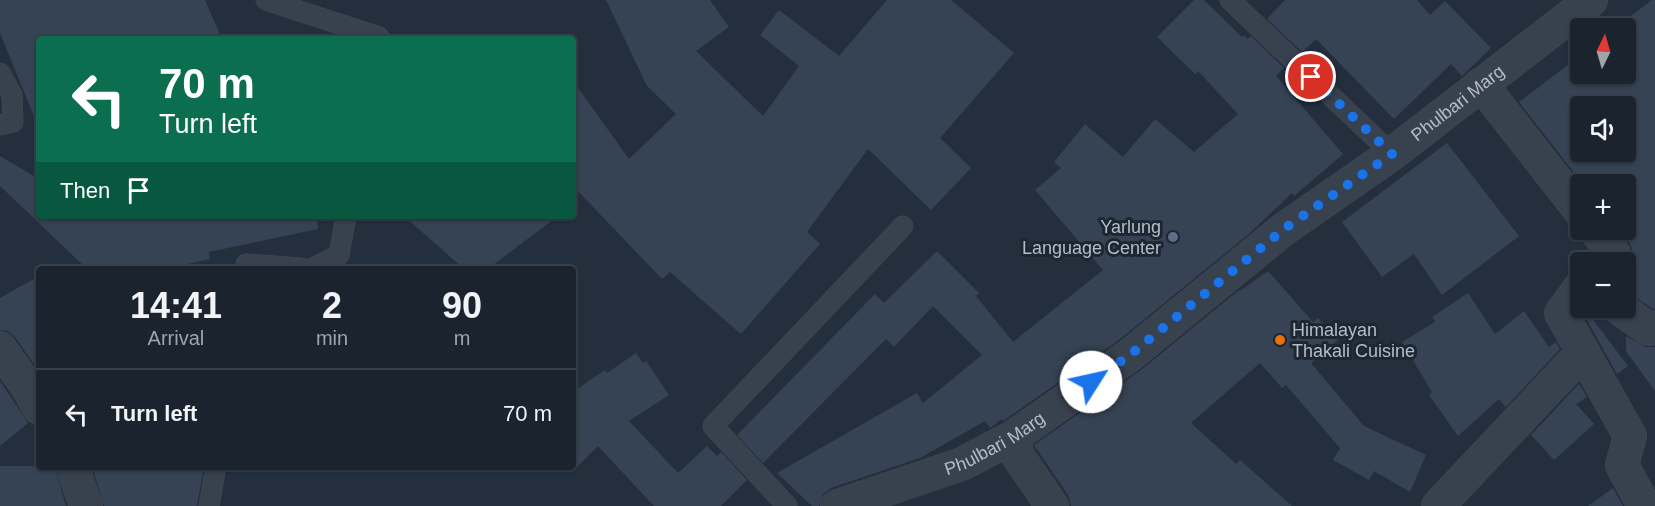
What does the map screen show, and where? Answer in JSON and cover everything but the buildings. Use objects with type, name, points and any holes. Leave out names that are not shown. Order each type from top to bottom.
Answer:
[{"type":"street","name":"Phulbari Marg","points":[[837,506],[962,464],[1013,437],[1130,355],[1284,229],[1392,154],[1591,0]]},
{"type":"street","points":[[1481,84],[1570,198]]},
{"type":"street","points":[[1603,240],[1612,252]]},
{"type":"street","points":[[1570,300],[1560,313],[1630,436],[1622,465],[1644,506]]},
{"type":"street","points":[[1633,318],[1649,329],[1655,327]]},
{"type":"street","points":[[0,348],[36,403]]},
{"type":"street","points":[[1438,506],[1583,352]]},
{"type":"street","points":[[1013,437],[1018,456],[1052,506]]},
{"type":"street","points":[[73,470],[86,506]]},
{"type":"lane","points":[[266,0],[376,36]]},
{"type":"lane","points":[[1230,0],[1392,154]]},
{"type":"lane","points":[[0,73],[12,94],[13,122],[0,125]]},
{"type":"lane","points":[[317,266],[339,255],[345,219]]},
{"type":"lane","points":[[787,506],[713,426],[903,226]]},
{"type":"lane","points":[[246,266],[246,264],[274,266]]},
{"type":"lane","points":[[209,506],[215,470]]},
{"type":"place","name":"Yarlung Language Center","points":[[1173,237]]},
{"type":"place","name":"Himalayan Thakali Cuisine","points":[[1280,340]]},
{"type":"route","points":[[1091,382],[1130,355],[1284,229],[1392,154],[1311,77]]}]
